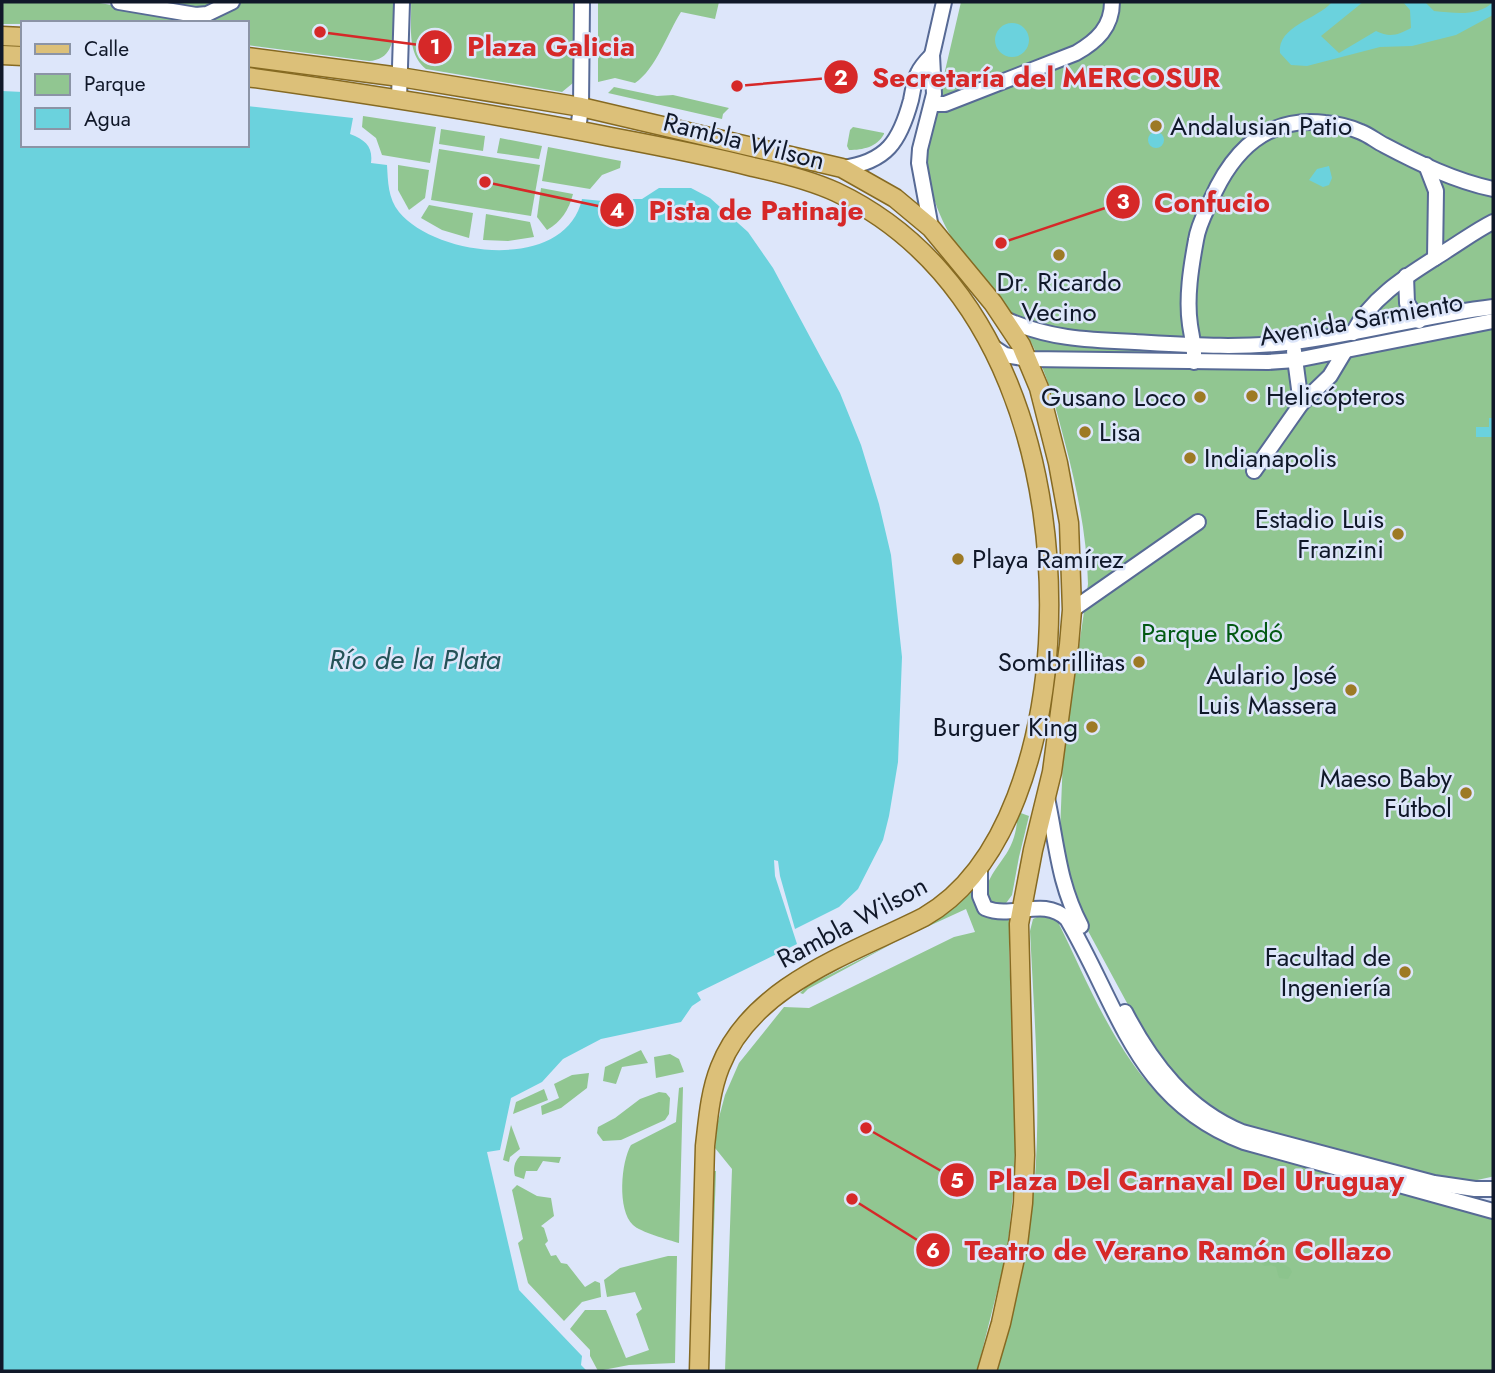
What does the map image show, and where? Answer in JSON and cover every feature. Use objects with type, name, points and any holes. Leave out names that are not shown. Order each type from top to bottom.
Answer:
[{"type":"main road","points":[[2,36],[21,37]]},
{"type":"main road","points":[[2,55],[21,56]]},
{"type":"main road","name":"Rambla Wilson","points":[[248,57],[400,77],[581,107],[842,168],[895,198],[931,228],[956,255],[1005,319],[1028,359],[1053,441],[1069,523],[1072,610],[1046,796],[1021,910],[1019,945],[1025,1155],[1023,1203],[1018,1244],[1001,1323],[987,1371]]},
{"type":"main road","name":"Rambla Wilson","points":[[248,77],[398,99],[578,130],[718,158],[796,177],[838,193],[882,220],[924,256],[970,307],[1014,396],[1036,473],[1049,576],[1048,642],[1041,705],[1031,752],[1004,823],[962,888],[939,908],[778,992],[747,1023],[726,1056],[715,1080],[705,1146],[698,1371]]},
{"type":"street","points":[[119,2],[196,15],[207,14],[232,2]]},
{"type":"street","points":[[398,99],[402,2]]},
{"type":"street","points":[[578,130],[581,107],[582,2]]},
{"type":"street","points":[[931,228],[919,163],[932,104],[932,55],[944,2]]},
{"type":"street","points":[[932,104],[945,104],[1076,53],[1090,45],[1104,31],[1111,15],[1112,2]]},
{"type":"street","points":[[842,168],[867,162],[890,149],[905,120],[918,73],[932,55]]},
{"type":"street","points":[[905,120],[926,127]]},
{"type":"street","points":[[1194,362],[1195,345],[1190,326],[1189,301],[1196,236],[1214,192],[1230,164],[1263,134],[1275,127],[1303,121],[1336,124],[1361,132],[1426,165],[1493,189]]},
{"type":"street","points":[[1426,165],[1436,191],[1435,258]]},
{"type":"street","points":[[1353,333],[1377,300],[1406,276],[1493,222]]},
{"type":"street","points":[[1406,276],[1406,303],[1419,321]]},
{"type":"street","name":"Avenida Sarmiento","points":[[1005,319],[1029,330],[1056,337],[1195,345],[1293,342],[1493,307]]},
{"type":"street","name":"Avenida Sarmiento","points":[[992,347],[1005,355],[1028,359],[1268,362],[1296,360],[1493,321]]},
{"type":"street","points":[[1293,342],[1301,404]]},
{"type":"street","points":[[1254,471],[1301,404],[1330,376],[1345,351]]},
{"type":"street","points":[[1072,610],[1198,522]]},
{"type":"street","points":[[1046,796],[1059,873],[1072,909],[1136,1033],[1156,1065],[1183,1094],[1205,1113],[1242,1132],[1434,1183],[1493,1189]]},
{"type":"street","points":[[980,864],[980,896],[985,908],[999,912],[1038,907],[1060,912],[1067,919],[1140,1059],[1165,1090],[1206,1125],[1244,1142],[1493,1211]]},
{"type":"green space","points":[[2,2],[94,2],[187,18],[213,18],[223,15],[240,2],[393,2],[394,30],[386,54],[369,61],[248,45],[248,21],[21,21],[21,24],[2,24]]},
{"type":"green space","points":[[149,2],[226,2],[209,10]]},
{"type":"green space","points":[[411,2],[573,2],[573,83],[562,92],[426,69],[415,55],[413,47]]},
{"type":"green space","points":[[598,2],[719,2],[715,19],[681,12],[655,60],[635,83],[615,78],[598,82]]},
{"type":"green space","name":"Parque Rodó","points":[[961,2],[1493,2],[1491,1177],[1468,1182],[1442,1179],[1247,1125],[1204,1105],[1173,1077],[1140,1027],[1074,905],[1060,832],[1063,757],[1088,584],[1086,548],[1069,460],[1051,391],[1037,354],[1022,327],[952,239],[930,184],[928,144]]},
{"type":"green space","points":[[614,87],[657,96],[673,95],[729,108],[722,119],[608,93]]},
{"type":"green space","points":[[363,116],[436,127],[430,163],[382,155],[376,138],[362,127]]},
{"type":"green space","points":[[853,127],[884,134],[878,142],[869,147],[849,150],[847,146]]},
{"type":"green space","points":[[441,129],[485,136],[483,151],[439,144]]},
{"type":"green space","points":[[500,138],[542,146],[539,159],[497,153]]},
{"type":"green space","points":[[548,147],[621,161],[620,168],[602,175],[590,189],[542,181]]},
{"type":"green space","points":[[439,149],[540,165],[531,216],[431,200]]},
{"type":"green space","points":[[398,165],[429,170],[425,198],[409,210],[398,190]]},
{"type":"green space","points":[[541,188],[573,194],[564,215],[547,230],[537,217]]},
{"type":"green space","points":[[429,205],[473,213],[469,238],[442,230],[421,218]]},
{"type":"green space","points":[[486,214],[530,222],[534,237],[508,241],[483,240]]},
{"type":"green space","points":[[1018,812],[1029,816],[1012,895],[1004,906],[990,905],[986,890],[988,882],[1011,845]]},
{"type":"green space","points":[[973,888],[979,909],[1010,919],[1016,1131],[1007,1252],[977,1371],[725,1371],[732,1169],[715,1148],[717,1125],[725,1095],[739,1063],[784,1007],[809,1008],[954,937],[975,932],[966,909],[916,932],[947,912]]},
{"type":"green space","points":[[1043,914],[1056,918],[1110,1028],[1144,1079],[1165,1101],[1195,1125],[1251,1150],[1493,1218],[1493,1371],[997,1371],[1020,1275],[1035,1177],[1037,1085],[1030,931],[1033,919]]},
{"type":"green space","points":[[899,940],[803,994],[800,993],[807,986]]},
{"type":"green space","points":[[641,1050],[648,1063],[622,1067],[616,1084],[603,1081],[605,1067]]},
{"type":"green space","points":[[670,1054],[679,1059],[684,1072],[656,1078],[654,1057]]},
{"type":"green space","points":[[589,1073],[587,1088],[561,1108],[542,1115],[541,1106],[559,1098],[554,1084],[572,1075]]},
{"type":"green space","points":[[683,1087],[679,1243],[633,1225],[625,1209],[622,1186],[631,1145],[676,1122],[679,1088]]},
{"type":"green space","points":[[544,1089],[548,1100],[513,1114],[516,1102]]},
{"type":"green space","points":[[659,1092],[666,1093],[670,1098],[669,1114],[665,1120],[621,1140],[603,1141],[597,1133],[598,1127],[640,1099]]},
{"type":"green space","points":[[511,1125],[520,1149],[510,1157],[509,1162],[503,1160]]},
{"type":"green space","points":[[520,1156],[561,1157],[559,1163],[543,1161],[537,1171],[526,1171],[524,1179],[514,1173],[515,1163]]},
{"type":"green space","points":[[713,1171],[716,1171],[707,1371]]},
{"type":"green space","points":[[517,1185],[537,1196],[551,1198],[554,1216],[541,1226],[544,1228],[548,1241],[545,1244],[551,1256],[556,1255],[561,1263],[567,1264],[585,1287],[595,1281],[600,1283],[601,1297],[582,1302],[564,1321],[528,1283],[518,1243],[523,1239],[512,1190]]},
{"type":"green space","points":[[1268,1249],[1277,1251],[1282,1263],[1290,1268],[1292,1272],[1288,1279],[1279,1278],[1276,1267],[1264,1266],[1260,1262],[1260,1253]]},
{"type":"green space","points":[[677,1256],[675,1363],[629,1365],[598,1371],[590,1356],[590,1350],[570,1329],[585,1310],[606,1310],[626,1358],[649,1350],[636,1314],[642,1309],[635,1292],[607,1297],[604,1280],[620,1268]]},
{"type":"water","points":[[1332,2],[1363,2],[1321,36],[1339,53],[1376,31],[1394,35],[1411,28],[1410,10],[1403,2],[1425,2],[1434,11],[1458,13],[1480,10],[1493,2],[1493,15],[1456,35],[1412,46],[1380,47],[1307,66],[1291,65],[1280,53],[1285,36],[1291,29]]},
{"type":"water","points":[[1012,23],[1024,28],[1029,40],[1024,52],[1012,57],[1000,52],[995,40],[1000,28]]},
{"type":"water","name":"Río de la Plata","points":[[2,91],[21,92],[21,147],[248,147],[248,106],[353,118],[350,134],[367,145],[371,153],[371,163],[387,165],[388,184],[399,212],[417,228],[441,240],[469,247],[499,250],[527,247],[552,238],[571,222],[582,199],[613,202],[618,199],[642,199],[659,188],[691,188],[710,198],[748,232],[773,268],[840,393],[861,445],[891,555],[902,657],[898,762],[883,840],[858,889],[839,907],[795,929],[778,861],[774,860],[775,876],[797,944],[697,993],[701,1000],[692,1006],[681,1022],[601,1039],[563,1059],[542,1082],[511,1098],[500,1150],[487,1152],[519,1290],[582,1356],[581,1365],[587,1371],[2,1371]]},
{"type":"water","points":[[1156,132],[1162,134],[1162,146],[1156,148],[1150,146],[1148,140],[1150,134]]},
{"type":"water","points":[[1329,166],[1332,178],[1329,185],[1323,187],[1309,180],[1317,169]]},
{"type":"water","points":[[1489,418],[1493,418],[1493,437],[1476,437],[1476,427],[1489,427]]},
{"type":"place","name":"Plaza Galicia","points":[[320,32]]},
{"type":"place","name":"Secretaría del MERCOSUR","points":[[737,86]]},
{"type":"place","name":"Andalusian Patio","points":[[1156,126]]},
{"type":"place","name":"Pista de Patinaje","points":[[485,182]]},
{"type":"place","name":"Confucio","points":[[1001,243]]},
{"type":"place","name":"Dr. Ricardo Vecino","points":[[1059,255]]},
{"type":"place","name":"Helicópteros","points":[[1252,396]]},
{"type":"place","name":"Gusano Loco","points":[[1200,397]]},
{"type":"place","name":"Lisa","points":[[1085,432]]},
{"type":"place","name":"Indianapolis","points":[[1190,458]]},
{"type":"place","name":"Estadio Luis Franzini","points":[[1398,534]]},
{"type":"place","name":"Playa Ramírez","points":[[958,559]]},
{"type":"place","name":"Sombrillitas","points":[[1139,662]]},
{"type":"place","name":"Aulario José Luis Massera","points":[[1351,690]]},
{"type":"place","name":"Burguer King","points":[[1092,727]]},
{"type":"place","name":"Maeso Baby Fútbol","points":[[1466,793]]},
{"type":"place","name":"Facultad de Ingeniería","points":[[1405,972]]},
{"type":"place","name":"Plaza Del Carnaval Del Uruguay","points":[[866,1128]]},
{"type":"place","name":"Teatro de Verano Ramón Collazo","points":[[852,1199]]}]
